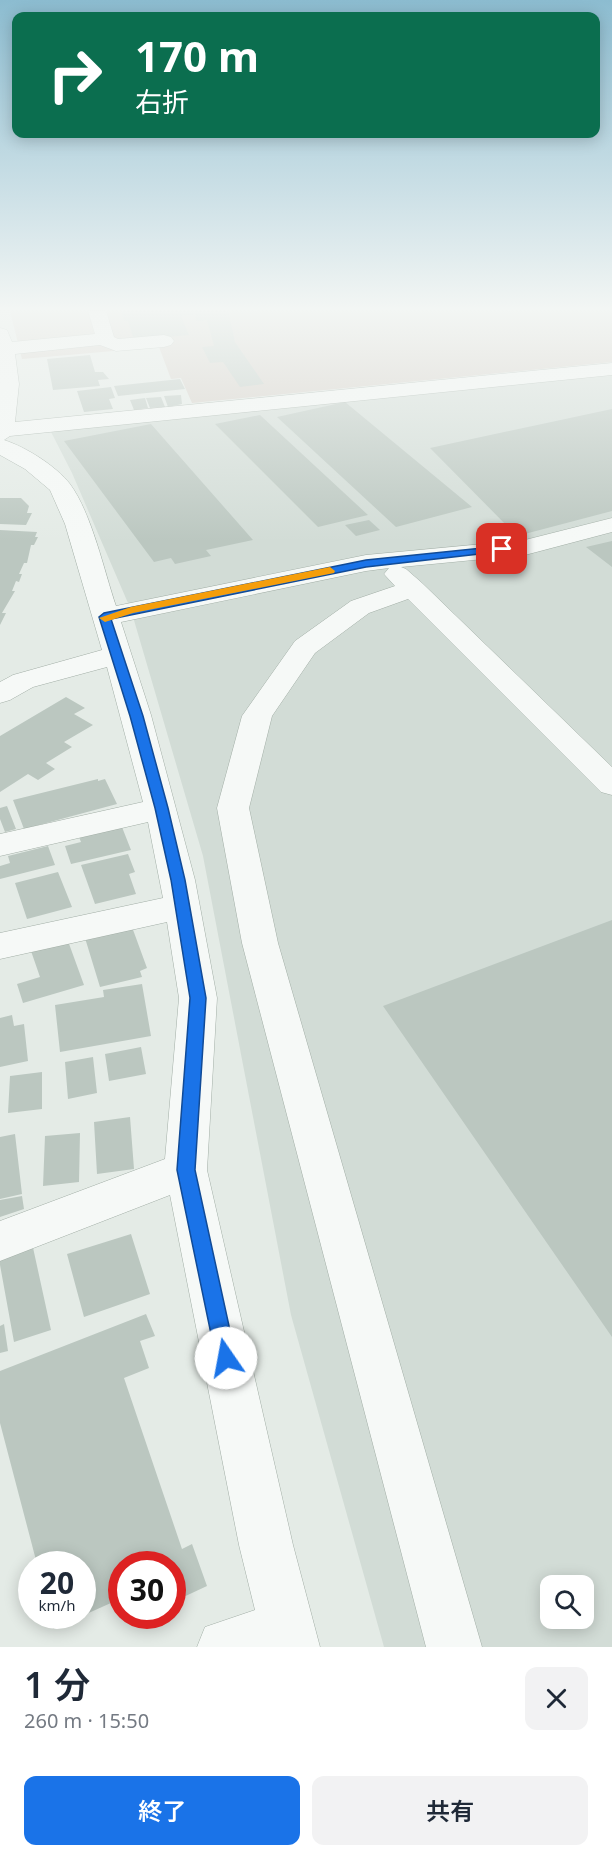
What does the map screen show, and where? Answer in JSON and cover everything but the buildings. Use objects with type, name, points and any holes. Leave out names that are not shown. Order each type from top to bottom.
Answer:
[{"type":"street","points":[[1,437],[7,388]]},
{"type":"street","points":[[1,437],[443,388]]},
{"type":"street","points":[[1,437],[60,487],[76,524],[136,716],[161,808],[182,906],[198,998],[186,1170],[266,1545],[290,1637],[225,1647]]},
{"type":"street","points":[[104,617],[384,561],[525,547],[612,525]]},
{"type":"street","points":[[384,561],[612,785]]},
{"type":"street","points":[[413,589],[360,607],[304,647],[257,716],[233,808],[260,943],[454,1647]]},
{"type":"street","points":[[0,694],[23,681],[117,655]]},
{"type":"street","points":[[0,845],[161,808]]},
{"type":"street","points":[[0,946],[182,906]]},
{"type":"street","points":[[0,1241],[186,1170]]},
{"type":"shaded area","points":[[185,388],[347,388],[192,403]]},
{"type":"shaded area","points":[[475,388],[612,388],[612,1647],[384,1647],[291,1315],[203,856],[131,610],[72,473],[49,428]]},
{"type":"slow traffic","points":[[105,618],[131,610],[330,571]]},
{"type":"route","points":[[226,1358],[186,1170],[198,998],[178,880],[161,808],[136,716],[104,617],[366,563],[502,549]]}]
